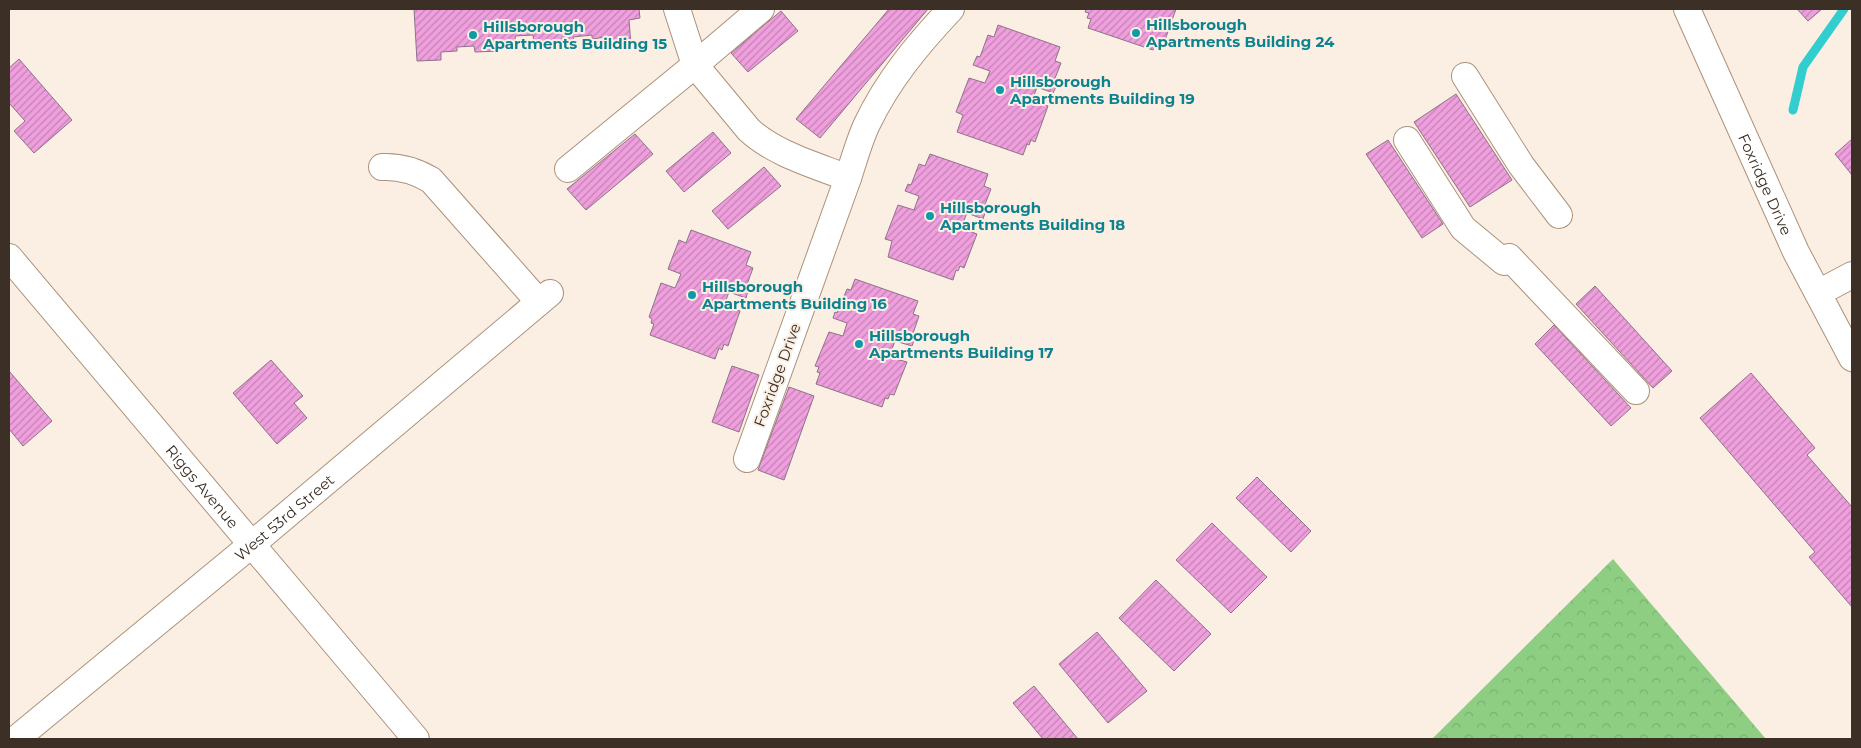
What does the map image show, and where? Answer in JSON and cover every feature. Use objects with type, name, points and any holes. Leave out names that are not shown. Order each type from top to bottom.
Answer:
[{"type":"street","points":[[677,9],[695,65],[749,130],[758,138],[848,178]]},
{"type":"street","points":[[568,169],[761,9]]},
{"type":"street","name":"Foxridge Drive","points":[[746,459],[866,125],[907,58],[951,9]]},
{"type":"street","name":"Foxridge Drive","points":[[1686,9],[1796,252],[1852,358]]},
{"type":"street","points":[[1465,76],[1521,165],[1558,215]]},
{"type":"street","points":[[1406,140],[1462,228],[1507,260],[1636,391]]},
{"type":"street","name":"West 53rd Street","points":[[16,739],[545,298],[432,180],[418,172],[396,167],[382,168]]},
{"type":"street","name":"Riggs Avenue","points":[[9,257],[416,739]]},
{"type":"street","points":[[1818,293],[1852,275]]},
{"type":"green space","points":[[1613,559],[1766,739],[1432,739]]},
{"type":"building","name":"Hillsborough Apartments Building 15","points":[[414,9],[639,9],[640,18],[629,20],[631,45],[607,48],[606,37],[592,39],[592,35],[573,37],[575,45],[549,47],[549,43],[534,44],[533,35],[515,36],[516,45],[500,46],[500,51],[475,52],[474,46],[457,47],[457,51],[441,52],[441,60],[417,61]]},
{"type":"building","points":[[889,9],[928,9],[820,138],[796,119]]},
{"type":"building","name":"Hillsborough Apartments Building 24","points":[[1086,9],[1176,9],[1165,40],[1161,39],[1159,44],[1156,43],[1153,50],[1088,28],[1091,19],[1087,18],[1089,13],[1085,12]]},
{"type":"building","points":[[1797,9],[1822,9],[1808,21]]},
{"type":"building","points":[[781,11],[798,31],[748,72],[731,53]]},
{"type":"building","name":"Hillsborough Apartments Building 19","points":[[998,25],[1060,47],[1055,61],[1061,63],[1052,86],[1056,87],[1053,93],[1037,87],[1032,101],[1048,106],[1035,142],[1031,140],[1029,145],[1027,144],[1023,155],[957,132],[963,115],[956,112],[969,78],[985,83],[990,71],[973,65],[977,56],[980,57],[988,35],[994,37]]},
{"type":"building","points":[[19,59],[72,120],[34,153],[14,131],[25,121],[9,103],[9,68]]},
{"type":"building","points":[[1456,94],[1512,180],[1470,207],[1414,122]]},
{"type":"building","points":[[713,132],[731,153],[684,192],[666,171]]},
{"type":"building","points":[[635,134],[653,154],[586,210],[567,189]]},
{"type":"building","points":[[1852,139],[1852,175],[1835,154]]},
{"type":"building","points":[[1388,140],[1443,224],[1422,238],[1366,154]]},
{"type":"building","name":"Hillsborough Apartments Building 18","points":[[930,154],[988,174],[984,186],[991,189],[982,212],[985,213],[983,219],[967,213],[961,228],[977,234],[964,268],[960,266],[958,271],[956,270],[953,280],[888,257],[892,241],[885,239],[898,205],[914,210],[919,196],[905,191],[908,184],[911,185],[919,164],[925,166]]},
{"type":"building","points":[[764,167],[781,186],[728,229],[712,211]]},
{"type":"building","name":"Hillsborough Apartments Building 16","points":[[691,230],[751,252],[746,265],[753,268],[745,290],[748,291],[746,298],[729,292],[724,305],[740,311],[728,346],[724,344],[722,350],[719,348],[715,359],[650,335],[654,324],[651,323],[652,319],[649,317],[661,283],[675,288],[681,274],[668,269],[679,240],[686,243]]},
{"type":"building","name":"Hillsborough Apartments Building 17","points":[[855,279],[918,301],[913,314],[919,316],[911,339],[914,340],[912,346],[895,341],[889,357],[907,362],[894,395],[890,394],[888,399],[885,398],[882,407],[816,384],[820,373],[817,372],[819,367],[815,366],[829,332],[843,336],[847,323],[833,318],[847,289],[851,290]]},
{"type":"building","points":[[1595,286],[1672,371],[1653,388],[1576,304]]},
{"type":"building","points":[[1554,325],[1631,408],[1611,426],[1535,344]]},
{"type":"building","points":[[271,360],[303,396],[294,403],[307,418],[277,444],[233,393]]},
{"type":"building","points":[[732,366],[759,375],[739,432],[712,422]]},
{"type":"building","points":[[9,371],[52,421],[23,446],[9,429]]},
{"type":"building","points":[[1751,373],[1815,448],[1807,455],[1852,507],[1852,607],[1809,557],[1815,552],[1700,418]]},
{"type":"building","points":[[789,387],[814,396],[784,480],[758,470]]},
{"type":"building","points":[[1257,477],[1311,531],[1291,552],[1236,498]]},
{"type":"building","points":[[1212,523],[1267,577],[1231,613],[1176,560]]},
{"type":"building","points":[[1156,580],[1211,634],[1174,671],[1119,618]]},
{"type":"building","points":[[1097,632],[1147,691],[1108,723],[1059,664]]},
{"type":"building","points":[[1034,686],[1078,739],[1043,739],[1013,703]]},
{"type":"waterway","points":[[1793,110],[1803,67],[1844,9]]},
{"type":"place","name":"Hillsborough Apartments Building 24","points":[[1136,33]]},
{"type":"place","name":"Hillsborough Apartments Building 15","points":[[473,35]]},
{"type":"place","name":"Hillsborough Apartments Building 19","points":[[1000,90]]},
{"type":"place","name":"Hillsborough Apartments Building 18","points":[[930,216]]},
{"type":"place","name":"Hillsborough Apartments Building 16","points":[[692,295]]},
{"type":"place","name":"Hillsborough Apartments Building 17","points":[[859,344]]}]
